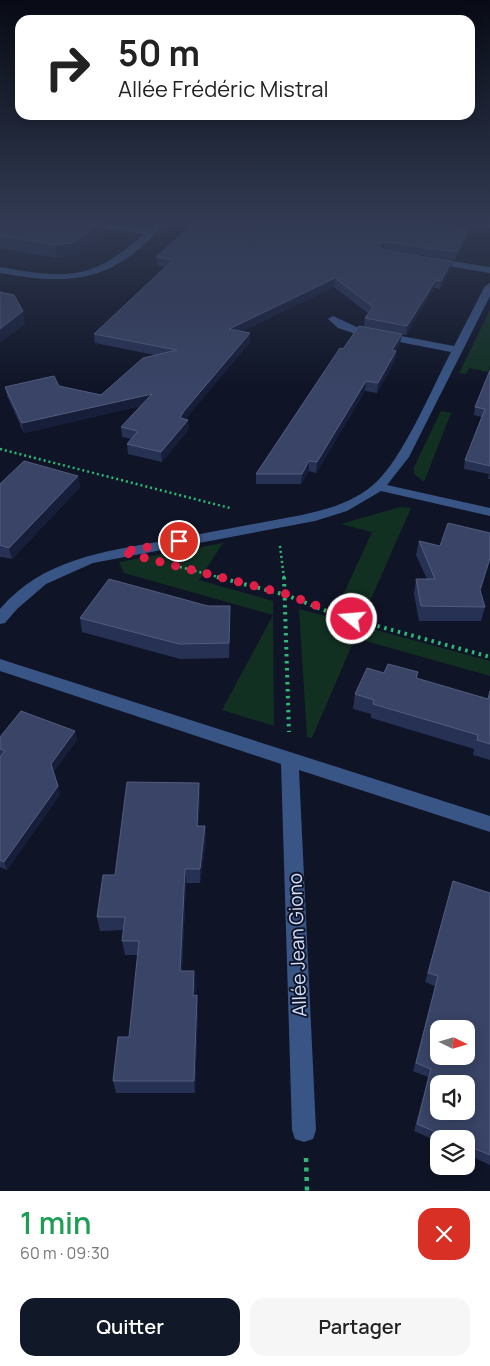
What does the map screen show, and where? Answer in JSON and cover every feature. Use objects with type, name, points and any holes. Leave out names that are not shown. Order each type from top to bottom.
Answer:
[{"type":"street","points":[[0,619],[12,605],[40,582],[89,559],[315,517],[350,504],[379,487],[403,457],[490,286]]},
{"type":"street","points":[[333,319],[342,326],[356,331],[456,350]]},
{"type":"street","points":[[379,487],[490,512]]},
{"type":"street","points":[[0,665],[490,824]]},
{"type":"street","name":"Allée Jean Giono","points":[[290,760],[304,1130]]},
{"type":"path","points":[[176,566],[286,594],[334,614],[490,657]]},
{"type":"green space","points":[[490,310],[490,366],[488,372],[469,368],[466,374],[459,373]]},
{"type":"green space","points":[[441,411],[451,413],[424,482],[414,474],[414,467]]},
{"type":"green space","points":[[400,507],[411,508],[363,617],[336,610],[372,532],[341,524]]},
{"type":"green space","points":[[223,543],[199,580],[273,601],[273,615],[124,573],[119,562]]},
{"type":"green space","points":[[299,609],[490,661],[490,676],[355,638],[312,738],[307,737]]},
{"type":"green space","points":[[273,615],[274,726],[222,710]]},
{"type":"building","points":[[153,279],[334,279],[229,329],[250,333],[184,411],[180,418],[188,420],[161,452],[127,444],[138,431],[121,427],[152,394],[22,423],[5,387],[54,376],[59,386],[101,395],[143,358],[177,350],[94,334]]},
{"type":"building","points":[[336,279],[442,279],[441,281],[436,280],[407,326],[365,318],[373,307]]},
{"type":"building","points":[[0,292],[14,295],[23,311],[0,329]]},
{"type":"building","points":[[359,326],[402,334],[392,350],[396,351],[378,383],[366,381],[317,462],[309,461],[302,474],[256,474],[340,348],[343,349]]},
{"type":"building","points":[[490,370],[490,466],[465,460],[485,409],[475,407]]},
{"type":"building","points":[[24,461],[78,476],[9,548],[0,545],[0,484]]},
{"type":"building","points":[[448,523],[490,533],[490,558],[480,590],[485,607],[421,606],[416,579],[435,579],[419,541],[440,546]]},
{"type":"building","points":[[109,579],[208,606],[230,606],[229,643],[179,644],[80,618]]},
{"type":"building","points":[[388,664],[418,672],[416,678],[488,699],[490,691],[490,744],[477,740],[478,735],[373,704],[374,700],[355,694],[367,668],[384,673]]},
{"type":"building","points":[[21,711],[75,731],[51,764],[58,786],[4,862],[0,860],[0,757],[5,751],[0,749],[0,737]]},
{"type":"building","points":[[127,782],[199,783],[197,826],[205,826],[200,869],[185,869],[180,971],[194,971],[193,996],[197,995],[194,1081],[113,1081],[118,1037],[129,1037],[139,941],[122,941],[125,917],[97,917],[103,875],[115,875]]},
{"type":"building","points":[[453,881],[490,893],[490,1155],[475,1149],[475,1130],[431,1130],[417,1124],[431,1069],[416,1063],[438,976],[428,973]]},
{"type":"route","points":[[179,541],[122,552],[286,594],[334,614],[352,619]]}]
